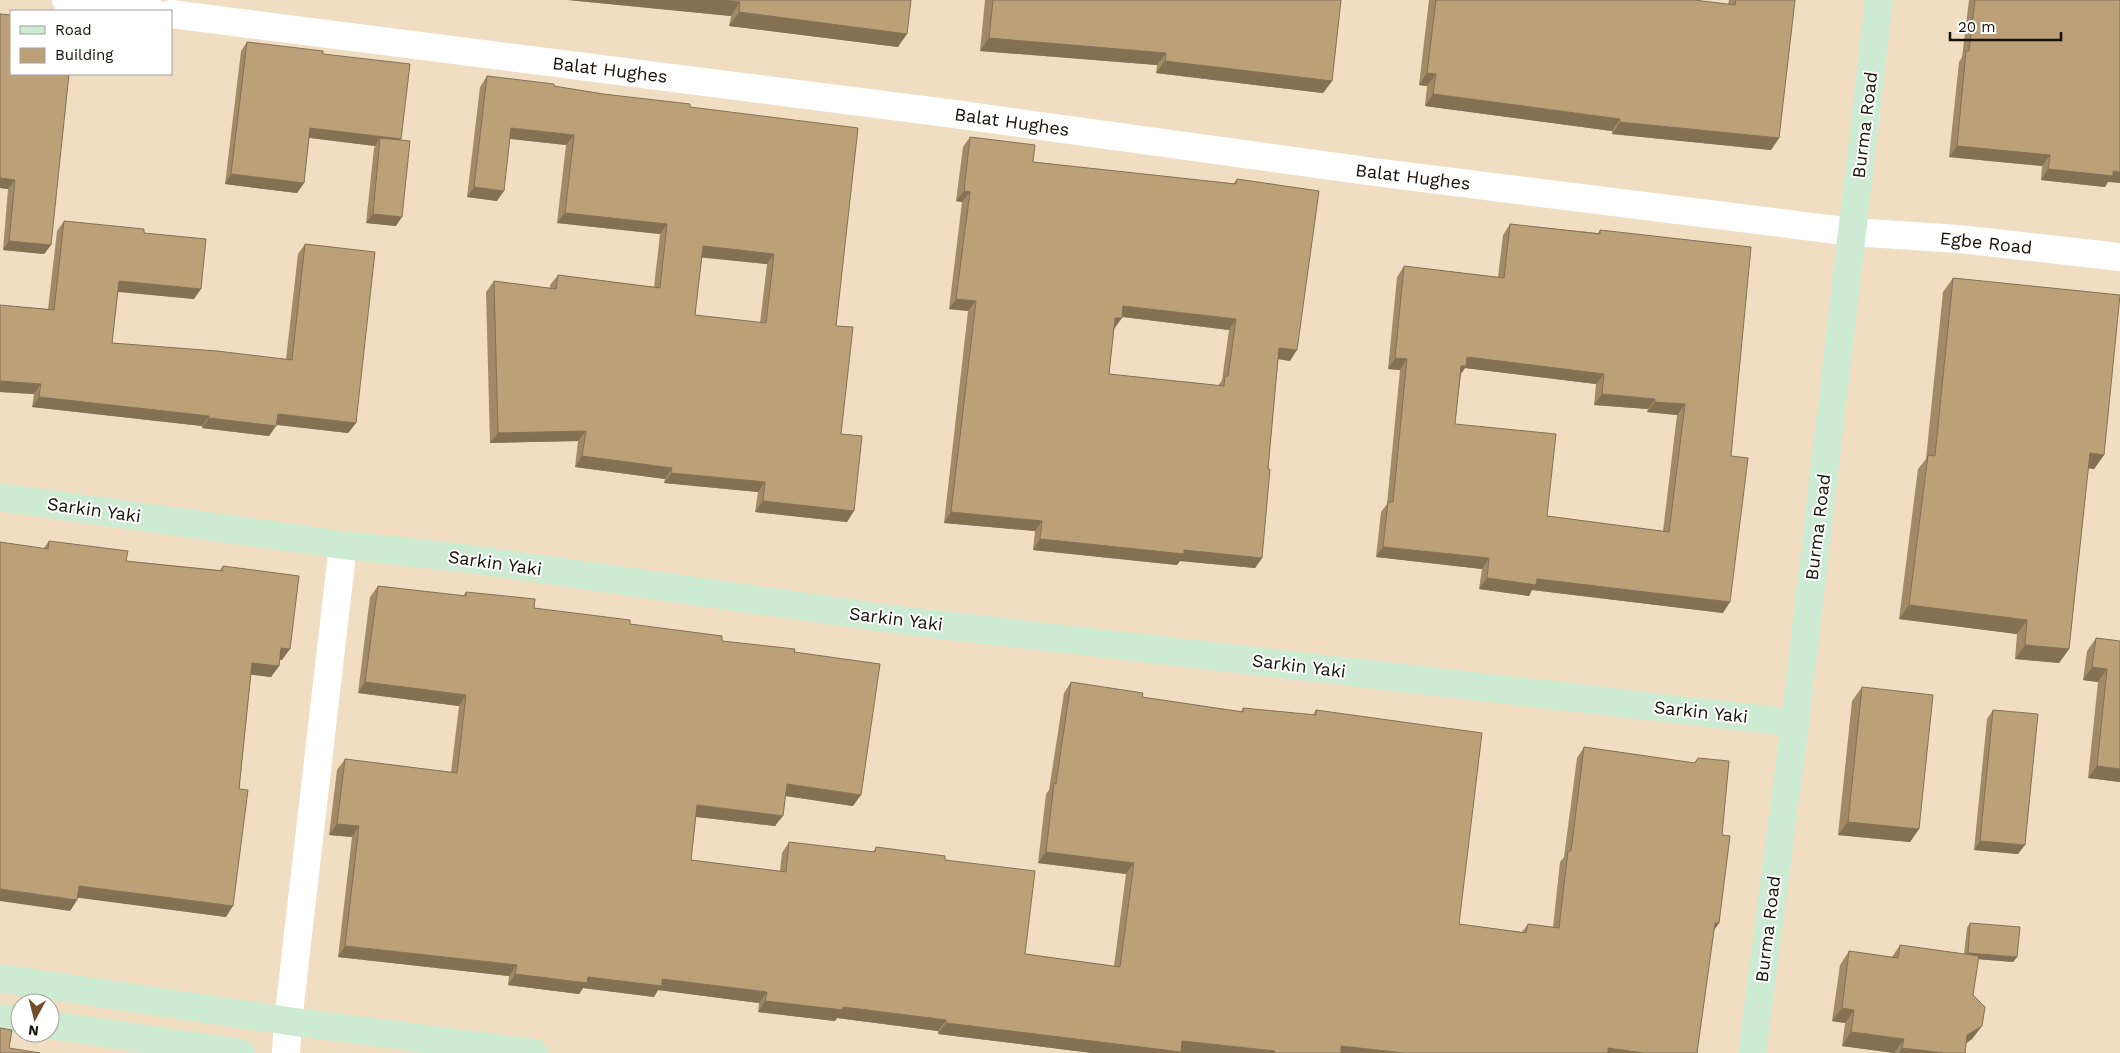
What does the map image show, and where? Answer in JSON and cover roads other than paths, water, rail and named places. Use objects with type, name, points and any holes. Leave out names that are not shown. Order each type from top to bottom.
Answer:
[{"type":"street","points":[[66,0],[144,10]]},
{"type":"street","name":"Burma Road","points":[[1752,1053],[1795,723],[1879,0]]},
{"type":"street","name":"Balat Hughes","points":[[172,14],[947,112],[1374,172],[1852,232]]},
{"type":"street","name":"Egbe Road","points":[[1852,232],[1959,239],[2120,257]]},
{"type":"street","name":"Sarkin Yaki","points":[[0,497],[343,545],[463,558],[890,619],[1795,723]]},
{"type":"street","points":[[286,1053],[288,1021],[343,545]]},
{"type":"street","points":[[0,978],[288,1021],[534,1053]]},
{"type":"street","points":[[60,1026],[241,1053]]}]
